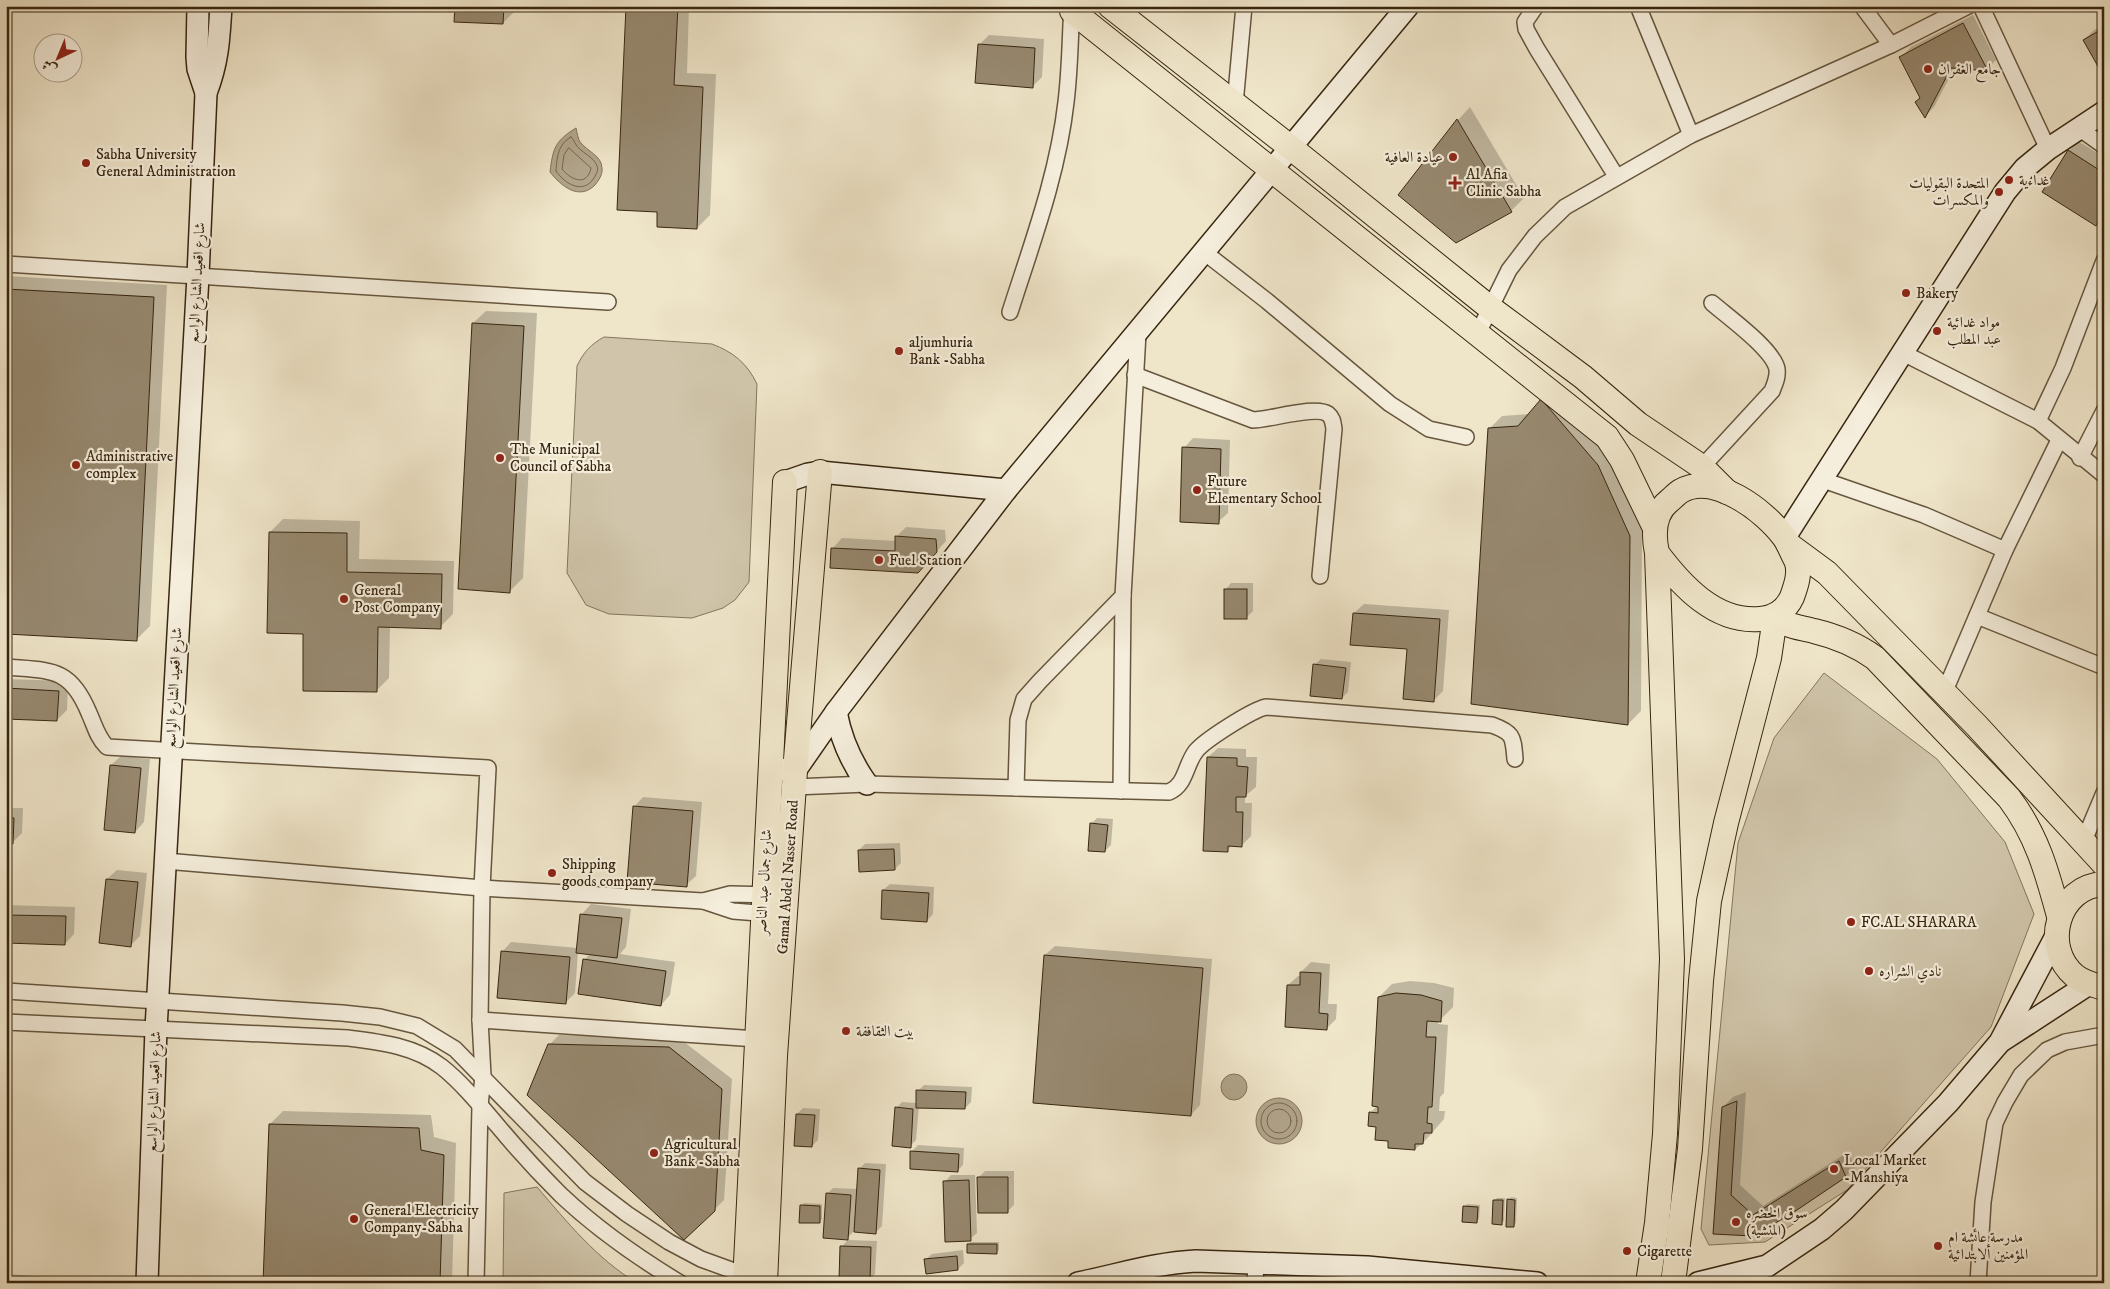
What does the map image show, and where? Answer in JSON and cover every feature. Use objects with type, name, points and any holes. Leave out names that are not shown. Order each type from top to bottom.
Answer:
[{"type":"main road","points":[[1110,6],[1490,307],[1583,377],[1638,424],[1702,467],[1727,492]]},
{"type":"main road","points":[[1072,8],[1607,436],[1627,468],[1654,526],[1654,540],[1657,552],[1672,959],[1665,1134],[1658,1223],[1648,1283]]},
{"type":"main road","name":"Gamal Abdel Nasser Road","points":[[759,1279],[795,779],[820,472]]},
{"type":"main road","name":"شارع جمال عبد الناصر","points":[[759,1279],[757,1040],[785,482]]},
{"type":"main road","points":[[1654,526],[1664,505],[1682,490],[1704,486],[1727,492],[1748,503],[1768,518],[1787,541],[1827,573],[1944,693],[2104,864]]},
{"type":"main road","points":[[1657,552],[1673,574],[1693,593],[1715,609],[1734,618],[1751,620],[1773,617],[1790,602],[1798,584],[1798,564],[1787,541]]},
{"type":"main road","points":[[1773,617],[1785,624],[1814,631],[1862,648],[1875,658],[2009,798],[2025,819],[2040,850],[2058,926],[2058,952],[2065,965],[2076,976],[2096,986]]},
{"type":"main road","points":[[1672,1283],[1690,1149],[1709,901],[1726,823],[1769,658],[1773,617]]},
{"type":"main road","points":[[2058,926],[2066,905],[2075,895],[2087,888],[2104,884]]},
{"type":"street","name":"شارع اقعيد الشارع الواسع","points":[[198,6],[198,69],[206,93]]},
{"type":"street","name":"شارع اقعيد الشارع الواسع","points":[[147,1283],[156,1029],[170,751],[198,276],[206,93],[215,69],[221,6]]},
{"type":"street","points":[[1235,104],[1244,6]]},
{"type":"street","points":[[795,779],[836,712],[1006,490],[1408,6]]},
{"type":"street","points":[[1536,6],[1529,14],[1526,29],[1616,176]]},
{"type":"street","points":[[1638,6],[1691,135]]},
{"type":"street","points":[[1862,6],[1891,45]]},
{"type":"street","points":[[1478,333],[1509,270],[1535,236],[1565,207],[1616,176],[1691,135],[1891,45],[1968,6]]},
{"type":"street","points":[[1981,6],[2048,149]]},
{"type":"street","points":[[1010,312],[1046,198],[1057,152],[1066,103],[1072,8]]},
{"type":"street","points":[[1787,541],[1823,480],[2005,192],[2025,168],[2048,149],[2104,112]]},
{"type":"street","points":[[2080,129],[2104,146]]},
{"type":"street","points":[[1204,252],[1390,404],[1429,429],[1466,437]]},
{"type":"street","points":[[2038,422],[2063,368],[2104,261]]},
{"type":"street","points":[[6,264],[608,302]]},
{"type":"street","points":[[1702,467],[1772,391],[1777,379],[1776,367],[1770,352],[1712,303]]},
{"type":"street","points":[[1121,791],[1123,596],[1138,333]]},
{"type":"street","points":[[1903,353],[2038,422],[2080,458],[2104,475]]},
{"type":"street","points":[[1135,376],[1253,420],[1314,411],[1328,415],[1333,421],[1334,429],[1320,576]]},
{"type":"street","points":[[2080,458],[2104,411]]},
{"type":"street","points":[[1944,693],[2005,550],[2059,440]]},
{"type":"street","points":[[785,482],[820,472],[1006,490]]},
{"type":"street","points":[[1823,480],[1924,515],[2005,550]]},
{"type":"street","points":[[1016,788],[1018,720],[1024,699],[1123,596]]},
{"type":"street","points":[[1977,616],[2104,667]]},
{"type":"street","points":[[6,667],[50,671],[69,679],[83,698],[98,739],[107,747],[488,768],[482,888],[480,1020],[483,1076],[480,1106],[476,1283]]},
{"type":"street","points":[[770,768],[795,779],[867,784],[1168,792],[1181,784],[1188,765],[1197,750],[1252,712],[1266,707],[1492,725],[1510,734],[1513,738],[1515,759]]},
{"type":"street","points":[[836,712],[839,728],[850,758],[867,784]]},
{"type":"street","points":[[2083,843],[2104,792]]},
{"type":"street","points":[[165,861],[482,888],[703,901],[730,894],[763,904],[787,906]]},
{"type":"street","points":[[1698,1283],[1767,1266],[1822,1229],[1888,1167],[1948,1103],[2000,1042],[2058,926]]},
{"type":"street","points":[[2000,1042],[2096,986]]},
{"type":"street","points":[[6,991],[158,1000],[380,1017],[417,1026],[454,1049],[483,1076],[585,1182],[627,1214],[669,1242],[701,1259],[759,1279]]},
{"type":"street","points":[[480,1020],[757,1040]]},
{"type":"street","points":[[6,1022],[348,1038],[385,1042],[410,1050],[441,1066],[480,1106],[520,1153],[597,1227],[680,1283]]},
{"type":"street","points":[[1978,1283],[1983,1202],[1995,1123],[2005,1102],[2021,1075],[2047,1050],[2066,1042],[2104,1035]]},
{"type":"street","points":[[1088,1282],[1173,1262],[1256,1272],[1367,1267],[1537,1283]]},
{"type":"shaded area","points":[[604,337],[712,344],[739,359],[749,370],[757,384],[749,582],[735,600],[723,608],[692,618],[609,614],[586,605],[567,573],[577,366],[588,349]]},
{"type":"shaded area","name":"نادي الشراره","points":[[1824,673],[1937,759],[2005,842],[2034,914],[1991,1027],[1847,1190],[1765,1242],[1709,1245],[1701,1229],[1738,843],[1774,738]]},
{"type":"shaded area","points":[[537,1187],[596,1251],[637,1283],[503,1283],[504,1193]]},
{"type":"water","points":[[576,128],[580,142],[600,160],[602,168],[601,175],[595,185],[583,192],[571,190],[559,182],[550,172],[556,146],[559,141]]},
{"type":"water","points":[[1234,1074],[1243,1078],[1247,1087],[1243,1096],[1234,1100],[1225,1096],[1221,1087],[1225,1078]]},
{"type":"water","points":[[1275,1098],[1283,1098],[1292,1102],[1298,1108],[1302,1121],[1298,1134],[1292,1140],[1283,1144],[1275,1144],[1266,1140],[1260,1134],[1256,1125],[1256,1117],[1260,1108],[1266,1102]]},
{"type":"building","points":[[455,6],[504,6],[503,24],[454,22]]},
{"type":"building","points":[[626,6],[678,6],[674,85],[703,87],[697,229],[657,227],[657,212],[617,210]]},
{"type":"building","name":"جامع الغفران","points":[[1963,23],[1988,71],[1951,68],[1925,118],[1915,102],[1920,98],[1899,57]]},
{"type":"building","points":[[2104,28],[2104,77],[2083,40]]},
{"type":"building","points":[[978,44],[1035,48],[1033,88],[975,83]]},
{"type":"building","name":"عيادة العافية","points":[[1457,119],[1512,212],[1456,243],[1398,195]]},
{"type":"building","points":[[2068,150],[2104,173],[2104,212],[2096,226],[2042,192]]},
{"type":"building","name":"Administrative complex","points":[[6,289],[154,297],[137,641],[6,634]]},
{"type":"building","points":[[472,323],[524,326],[510,593],[458,589]]},
{"type":"building","points":[[1541,399],[1598,465],[1630,536],[1628,725],[1471,704],[1488,428],[1518,426]]},
{"type":"building","points":[[1182,447],[1221,449],[1219,524],[1180,522]]},
{"type":"building","points":[[269,532],[347,533],[347,572],[442,574],[441,629],[378,627],[377,692],[303,691],[303,634],[267,633]]},
{"type":"building","points":[[895,536],[936,539],[937,552],[918,573],[830,568],[831,548],[895,551]]},
{"type":"building","points":[[1224,589],[1247,589],[1247,619],[1224,619]]},
{"type":"building","points":[[1353,613],[1440,619],[1434,702],[1403,699],[1407,649],[1350,645]]},
{"type":"building","points":[[1313,664],[1346,668],[1342,699],[1310,696]]},
{"type":"building","points":[[6,688],[59,691],[57,721],[6,719]]},
{"type":"building","points":[[1207,757],[1237,758],[1237,766],[1248,767],[1246,797],[1236,797],[1236,812],[1243,812],[1242,847],[1228,846],[1228,852],[1203,851]]},
{"type":"building","points":[[110,765],[141,768],[135,833],[104,830]]},
{"type":"building","points":[[633,806],[693,811],[687,887],[627,882]]},
{"type":"building","points":[[6,817],[14,818],[13,844],[6,844]]},
{"type":"building","points":[[1090,823],[1108,825],[1105,852],[1088,851]]},
{"type":"building","points":[[894,849],[895,870],[859,872],[858,850]]},
{"type":"building","points":[[106,879],[138,882],[131,947],[99,943]]},
{"type":"building","points":[[882,890],[929,893],[927,922],[881,919]]},
{"type":"building","points":[[580,914],[622,918],[617,958],[576,953]]},
{"type":"building","points":[[6,915],[66,916],[65,945],[6,943]]},
{"type":"building","points":[[501,951],[570,957],[566,1004],[497,998]]},
{"type":"building","points":[[1044,955],[1203,968],[1191,1116],[1033,1103]]},
{"type":"building","points":[[583,959],[666,971],[661,1006],[578,994]]},
{"type":"building","points":[[1300,972],[1321,973],[1319,1013],[1328,1014],[1327,1030],[1285,1027],[1287,985],[1300,985]]},
{"type":"building","points":[[1396,993],[1421,995],[1442,1001],[1441,1022],[1427,1021],[1426,1037],[1436,1037],[1432,1107],[1428,1107],[1427,1123],[1432,1124],[1432,1133],[1424,1133],[1423,1144],[1415,1144],[1415,1150],[1388,1148],[1388,1141],[1375,1140],[1376,1127],[1368,1126],[1369,1112],[1378,1113],[1378,1107],[1372,1106],[1378,997]]},
{"type":"building","name":"Agricultural Bank -Sabha","points":[[548,1044],[669,1047],[722,1089],[715,1211],[684,1240],[527,1095]]},
{"type":"building","points":[[916,1090],[966,1092],[965,1109],[916,1108]]},
{"type":"building","name":"Local Market -Manshiya","points":[[1737,1101],[1731,1195],[1753,1215],[1839,1161],[1846,1177],[1794,1212],[1753,1236],[1713,1234],[1722,1107]]},
{"type":"building","points":[[895,1107],[913,1109],[911,1148],[892,1146]]},
{"type":"building","points":[[796,1114],[815,1115],[812,1147],[794,1146]]},
{"type":"building","name":"General Electricity Company-Sabha","points":[[269,1124],[419,1128],[421,1150],[444,1155],[440,1283],[263,1283]]},
{"type":"building","points":[[910,1151],[959,1154],[958,1172],[910,1169]]},
{"type":"building","points":[[858,1168],[880,1170],[876,1234],[854,1232]]},
{"type":"building","points":[[977,1177],[1008,1177],[1008,1213],[978,1213]]},
{"type":"building","points":[[969,1180],[971,1241],[945,1242],[943,1181]]},
{"type":"building","points":[[826,1193],[851,1195],[848,1240],[823,1238]]},
{"type":"building","points":[[1507,1199],[1515,1200],[1514,1227],[1506,1227]]},
{"type":"building","points":[[1493,1200],[1503,1200],[1502,1225],[1492,1224]]},
{"type":"building","points":[[800,1205],[820,1206],[820,1223],[799,1223]]},
{"type":"building","points":[[1463,1206],[1478,1207],[1477,1223],[1462,1222]]},
{"type":"building","points":[[967,1244],[997,1244],[997,1254],[967,1253]]},
{"type":"building","points":[[840,1246],[871,1247],[870,1281],[839,1280]]},
{"type":"building","points":[[957,1256],[958,1270],[926,1274],[924,1259]]},
{"type":"place","name":"جامع الغفران","points":[[1928,69]]},
{"type":"place","name":"عيادة العافية","points":[[1453,157]]},
{"type":"place","name":"Sabha University General Administration","points":[[86,163]]},
{"type":"place","name":"غداءية","points":[[2009,180]]},
{"type":"place","name":"Al Afia Clinic Sabha","points":[[1455,183]]},
{"type":"place","name":"المتحدة البقوليات والمكسرات","points":[[1999,192]]},
{"type":"place","name":"Bakery","points":[[1906,293]]},
{"type":"place","name":"مواد غدائية عبد المطلب","points":[[1937,331]]},
{"type":"place","name":"aljumhuria Bank -Sabha","points":[[899,351]]},
{"type":"place","name":"The Municipal Council of Sabha","points":[[500,458]]},
{"type":"place","name":"Administrative complex","points":[[76,465]]},
{"type":"place","name":"Future Elementary School","points":[[1197,490]]},
{"type":"place","name":"Fuel Station","points":[[879,560]]},
{"type":"place","name":"General Post Company","points":[[344,599]]},
{"type":"place","name":"Shipping goods company","points":[[552,873]]},
{"type":"place","name":"FC.AL SHARARA","points":[[1851,922]]},
{"type":"place","name":"نادي الشراره","points":[[1869,971]]},
{"type":"place","name":"بيت الثقاففة","points":[[846,1031]]},
{"type":"place","name":"Agricultural Bank -Sabha","points":[[654,1153]]},
{"type":"place","name":"Local Market -Manshiya","points":[[1834,1169]]},
{"type":"place","name":"General Electricity Company-Sabha","points":[[354,1219]]},
{"type":"place","name":"سوق الخضره (المنشية)","points":[[1736,1222]]},
{"type":"place","name":"مدرسة عائشة ام المؤمنين ألابتدائية","points":[[1938,1246]]},
{"type":"place","name":"Cigarette","points":[[1627,1251]]}]
